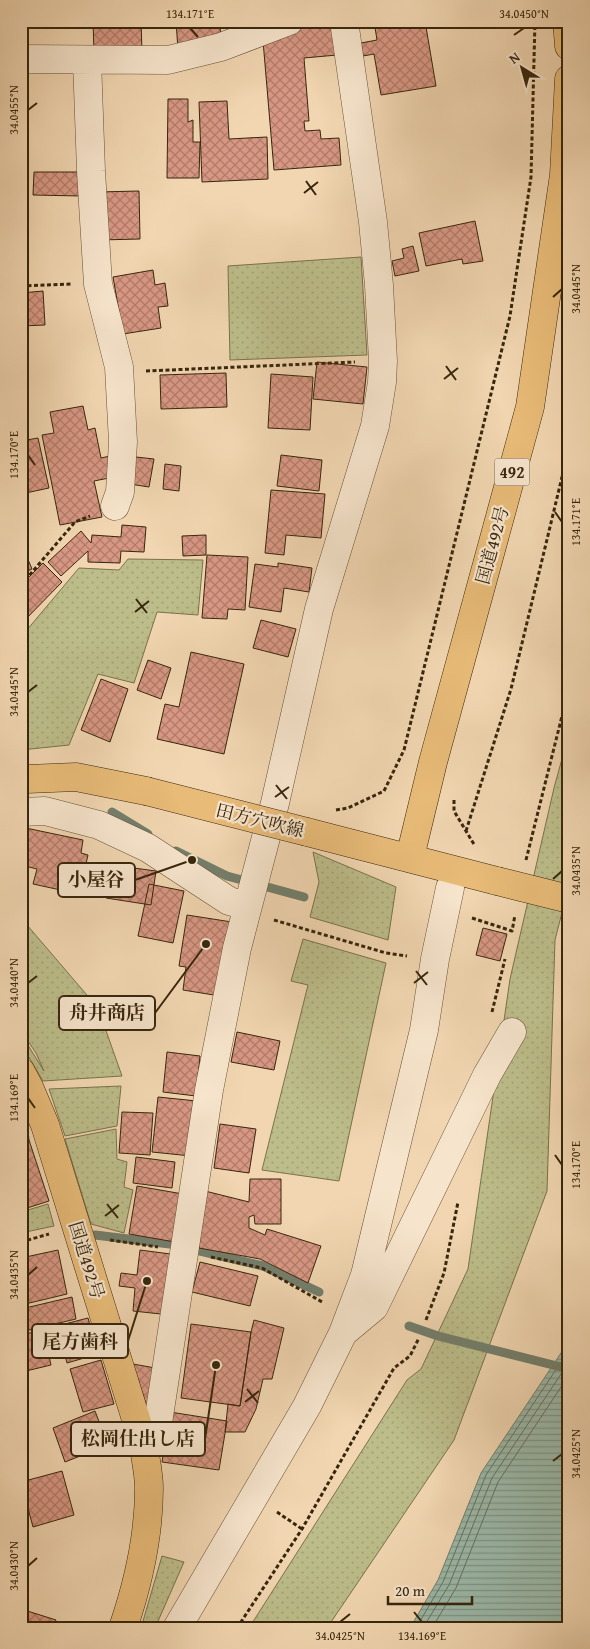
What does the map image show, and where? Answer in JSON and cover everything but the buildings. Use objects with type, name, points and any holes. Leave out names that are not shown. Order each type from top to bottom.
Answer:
[{"type":"main road","points":[[567,21],[569,46]]},
{"type":"main road","name":"国道492号","points":[[410,858],[433,762],[530,407],[567,175],[569,79]]},
{"type":"main road","name":"田方穴吹線","points":[[21,781],[27,779],[76,777],[146,791],[569,899]]},
{"type":"main road","name":"国道492号","points":[[21,1072],[45,1125],[144,1442],[149,1487],[146,1528],[132,1602],[123,1628]]},
{"type":"street","points":[[21,59],[168,60],[222,47],[289,21]]},
{"type":"street","points":[[144,1442],[158,1422],[209,1090],[237,948],[275,803],[319,609],[375,426],[383,361],[379,285],[373,222],[344,21]]},
{"type":"street","points":[[87,60],[98,284],[119,372],[123,442],[120,492],[115,506]]},
{"type":"street","points":[[21,812],[45,811],[99,825],[148,848],[229,901],[248,906]]},
{"type":"street","points":[[177,1628],[307,1406],[343,1333],[365,1275],[424,1030],[448,899]]},
{"type":"street","points":[[343,1333],[374,1307],[487,1075],[512,1032]]},
{"type":"path","points":[[384,791],[404,750],[510,316],[531,177],[535,21]]},
{"type":"path","points":[[21,286],[98,284]]},
{"type":"path","points":[[119,372],[383,361]]},
{"type":"path","points":[[466,832],[511,689],[569,448]]},
{"type":"path","points":[[21,585],[75,522],[115,506]]},
{"type":"path","points":[[529,845],[569,688]]},
{"type":"path","points":[[448,899],[512,931]]},
{"type":"path","points":[[248,906],[386,953]]},
{"type":"path","points":[[80,1235],[184,1251],[262,1268],[312,1297]]},
{"type":"path","points":[[237,1628],[302,1529],[394,1368],[410,1356],[419,1338]]},
{"type":"green space","points":[[361,257],[367,355],[230,360],[228,266]]},
{"type":"green space","points":[[128,559],[203,560],[198,615],[157,612],[134,683],[98,674],[69,745],[21,750],[21,637],[79,568],[119,570]]},
{"type":"green space","points":[[569,733],[569,885],[555,940],[547,1191],[454,1440],[327,1628],[249,1628],[407,1380],[421,1369],[468,1269],[510,979],[554,788]]},
{"type":"green space","points":[[313,852],[396,887],[388,940],[310,917],[319,882]]},
{"type":"green space","points":[[21,918],[98,1008],[122,1076],[43,1081],[21,1044],[21,1034],[44,1071],[36,1053],[21,1031]]},
{"type":"green space","points":[[303,939],[386,963],[339,1181],[262,1170],[308,985],[291,981]]},
{"type":"green space","points":[[121,1086],[117,1126],[65,1136],[49,1089]]},
{"type":"green space","points":[[116,1129],[117,1159],[127,1162],[124,1187],[133,1190],[124,1233],[91,1224],[65,1139]]},
{"type":"green space","points":[[48,1204],[54,1226],[21,1233],[21,1212]]},
{"type":"green space","points":[[162,1556],[184,1562],[155,1628],[141,1628]]},
{"type":"water","points":[[569,1341],[569,1628],[410,1628],[438,1580],[481,1473]]},
{"type":"waterway","points":[[112,812],[148,834]]},
{"type":"waterway","points":[[176,851],[227,876],[304,897]]},
{"type":"waterway","points":[[95,1235],[178,1245]]},
{"type":"waterway","points":[[200,1251],[263,1266],[319,1292]]},
{"type":"waterway","points":[[409,1326],[438,1336],[569,1369]]},
{"type":"place","name":"小屋谷","points":[[192,860]]},
{"type":"place","name":"舟井商店","points":[[206,944]]},
{"type":"place","name":"尾方歯科","points":[[147,1281]]},
{"type":"place","name":"松岡仕出し店","points":[[216,1365]]}]
